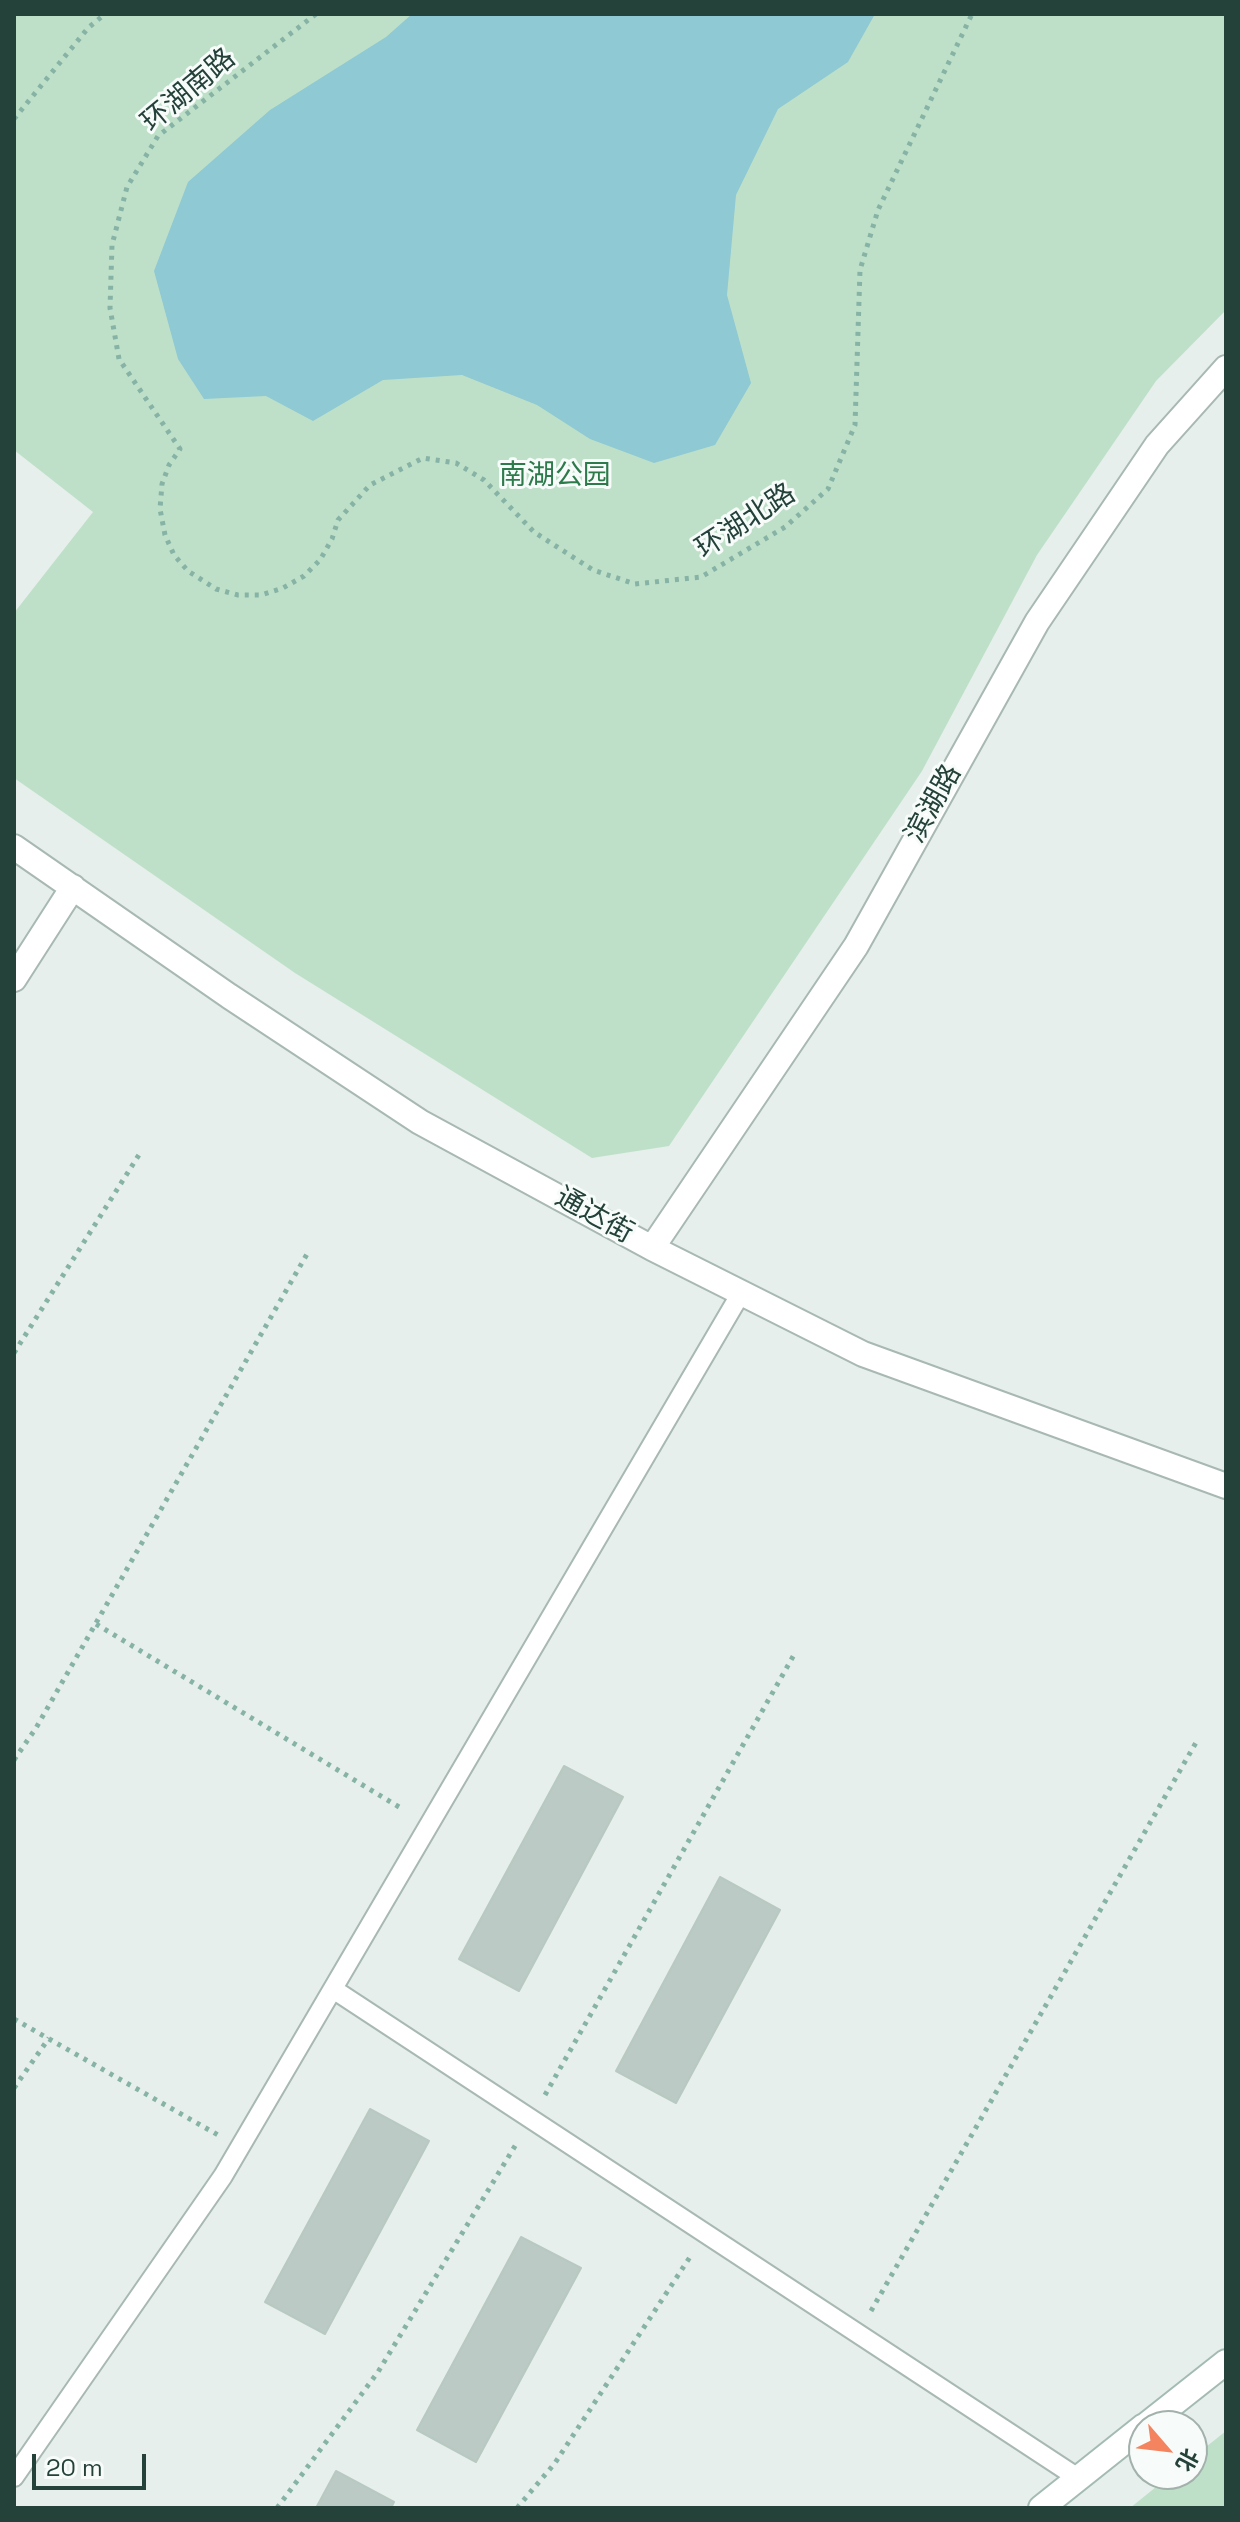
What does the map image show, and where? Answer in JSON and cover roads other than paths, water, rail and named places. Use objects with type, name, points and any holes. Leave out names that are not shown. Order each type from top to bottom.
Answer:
[{"type":"street","name":"滨湖路","points":[[652,1248],[856,946],[1037,622],[1157,445],[1226,368]]},
{"type":"street","name":"通达街","points":[[14,847],[229,996],[420,1122],[652,1248],[863,1354],[1226,1486]]},
{"type":"street","points":[[14,979],[73,887]]},
{"type":"street","points":[[1164,2410],[1226,2362]]},
{"type":"street","points":[[1041,2508],[1128,2439]]},
{"type":"lane","points":[[14,2477],[223,2176],[741,1293]]},
{"type":"lane","points":[[333,1989],[1078,2478]]},
{"type":"water","points":[[412,14],[875,14],[848,62],[778,109],[736,195],[727,295],[751,383],[715,445],[654,463],[590,439],[537,405],[462,375],[383,380],[313,421],[266,396],[204,399],[178,359],[154,271],[188,182],[270,110],[386,37]]},
{"type":"park label","name":"南湖公园","points":[[555,476]]}]
